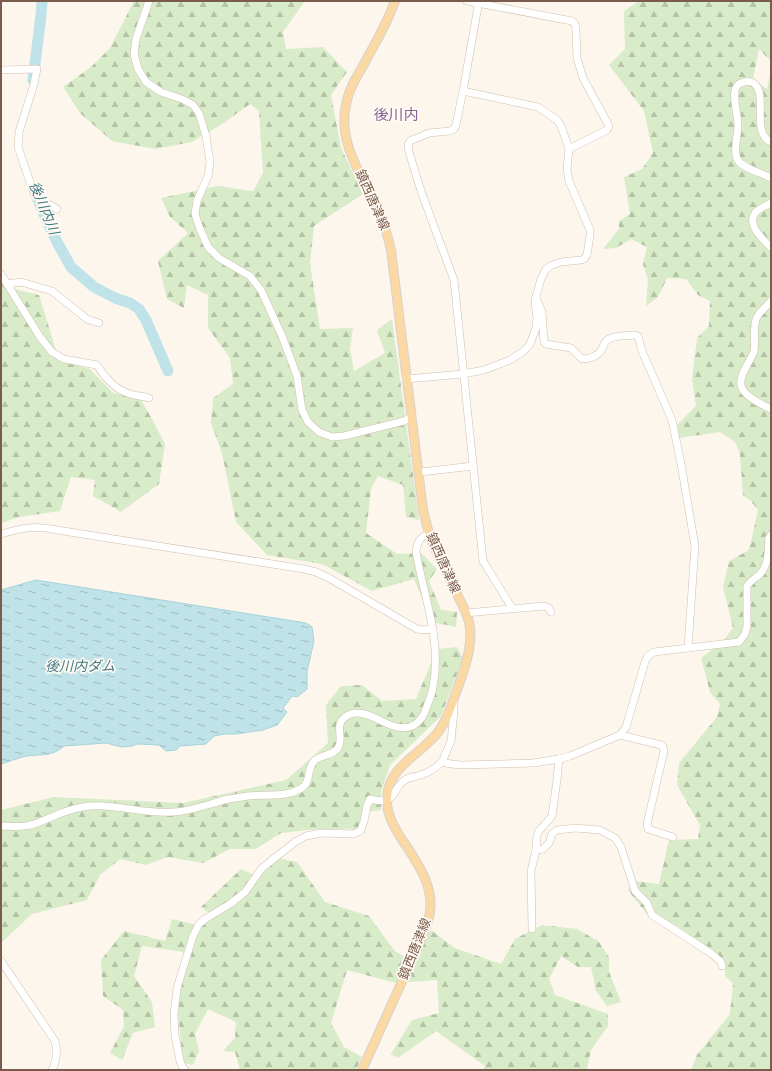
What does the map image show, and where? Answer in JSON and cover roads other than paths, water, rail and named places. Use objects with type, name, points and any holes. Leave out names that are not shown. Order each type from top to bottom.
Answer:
[{"type":"main road","name":"鎮西唐津線","points":[[362,1070],[423,935],[430,908],[430,897],[426,879],[393,824],[388,810],[387,792],[392,777],[400,767],[427,744],[439,731],[446,720],[466,666],[470,635],[470,626],[466,613],[433,545],[423,510],[391,250],[380,213],[351,154],[347,141],[344,120],[346,104],[352,85],[390,16],[395,1]]},
{"type":"street","points":[[149,1],[136,39],[134,54],[138,69],[146,82],[161,92],[182,99],[193,105],[199,113],[206,136],[210,162],[208,176],[197,201],[196,214],[200,229],[208,247],[219,258],[250,276],[261,290],[282,336],[297,376],[302,410],[308,422],[319,432],[332,437],[338,437],[404,422],[411,417]]},
{"type":"street","points":[[467,1],[479,2],[572,21],[575,24],[577,58],[582,78],[609,126],[607,130],[569,149]]},
{"type":"street","points":[[479,2],[464,91],[454,130],[429,133],[410,141],[408,145],[422,194],[454,280],[483,561],[512,608]]},
{"type":"street","points":[[1,70],[33,69],[34,84],[18,132],[18,147],[32,188],[38,198],[57,209]]},
{"type":"street","points":[[771,142],[768,141],[763,135],[761,129],[760,98],[758,90],[754,84],[749,81],[741,82],[737,86],[734,93],[738,125],[736,158],[739,162],[749,168],[771,178]]},
{"type":"street","points":[[406,379],[463,374],[484,370],[510,360],[524,351],[530,344],[536,328],[536,297],[541,279],[546,270],[552,264],[581,260],[587,255],[590,230],[569,181],[567,169],[569,149],[561,126],[557,120],[538,107],[464,91]]},
{"type":"street","points":[[771,203],[755,213],[752,219],[754,229],[771,248]]},
{"type":"street","points":[[1,274],[40,337],[52,352],[64,359],[97,365],[102,374],[116,387],[129,394],[149,398]]},
{"type":"street","points":[[7,284],[21,282],[52,291],[87,319],[96,322]]},
{"type":"street","points":[[536,297],[542,312],[544,342],[546,344],[570,348],[582,359],[596,356],[602,350],[608,339],[635,335],[639,338],[642,351],[672,420],[695,546],[688,648]]},
{"type":"street","points":[[771,301],[756,317],[755,344],[742,376],[741,385],[744,392],[771,409]]},
{"type":"street","points":[[421,472],[473,466]]},
{"type":"street","points":[[1,534],[35,527],[47,528],[304,569],[316,572],[329,578],[417,629],[433,629]]},
{"type":"street","points":[[1,826],[30,826],[66,810],[84,807],[105,806],[155,812],[174,812],[190,810],[228,799],[295,792],[304,787],[312,764],[315,760],[331,753],[339,746],[340,723],[349,715],[359,713],[366,714],[384,723],[401,728],[409,728],[415,725],[426,711],[433,688],[435,666],[433,629],[416,552],[417,543],[422,537],[429,533]]},
{"type":"street","points":[[442,762],[461,765],[533,763],[570,756],[620,735],[626,727],[648,656],[654,652],[739,642],[745,634],[747,626],[747,586],[750,581],[759,576],[764,570],[767,561],[769,538],[771,535]]},
{"type":"street","points":[[466,613],[544,606],[549,608],[551,612]]},
{"type":"street","points":[[185,1070],[180,1061],[175,1036],[174,1014],[177,988],[194,936],[200,924],[245,892],[262,868],[295,842],[306,836],[321,833],[353,834],[358,832],[364,821],[370,799],[380,801],[387,800],[394,795],[399,785],[405,780],[422,775],[432,770],[442,762],[451,741],[454,711],[453,701]]},
{"type":"street","points":[[620,735],[661,745],[663,747],[664,751],[647,824],[648,829],[673,837]]},
{"type":"street","points":[[532,929],[531,871],[536,850],[537,835],[539,830],[552,816],[559,759]]},
{"type":"street","points":[[536,850],[543,849],[549,843],[552,834],[557,830],[575,828],[600,830],[615,838],[621,847],[635,891],[647,903],[652,915],[712,954],[722,966]]},
{"type":"street","points":[[1,961],[56,1041],[58,1051],[56,1063],[52,1070]]},
{"type":"water","name":"後川内ダム","points":[[36,580],[306,623],[312,627],[314,641],[307,671],[307,689],[297,697],[292,696],[283,708],[287,712],[277,725],[263,730],[214,736],[206,744],[180,746],[176,750],[166,751],[159,745],[137,744],[122,747],[106,743],[64,746],[49,754],[22,757],[1,764],[1,590]]},
{"type":"waterway","name":"後川内川","points":[[33,80],[42,1]]},
{"type":"waterway","name":"後川内川","points":[[34,189],[57,242],[71,267],[94,287],[115,298],[130,303],[139,309],[146,320],[168,371]]},
{"type":"district","name":"後川内","points":[[396,115]]}]
